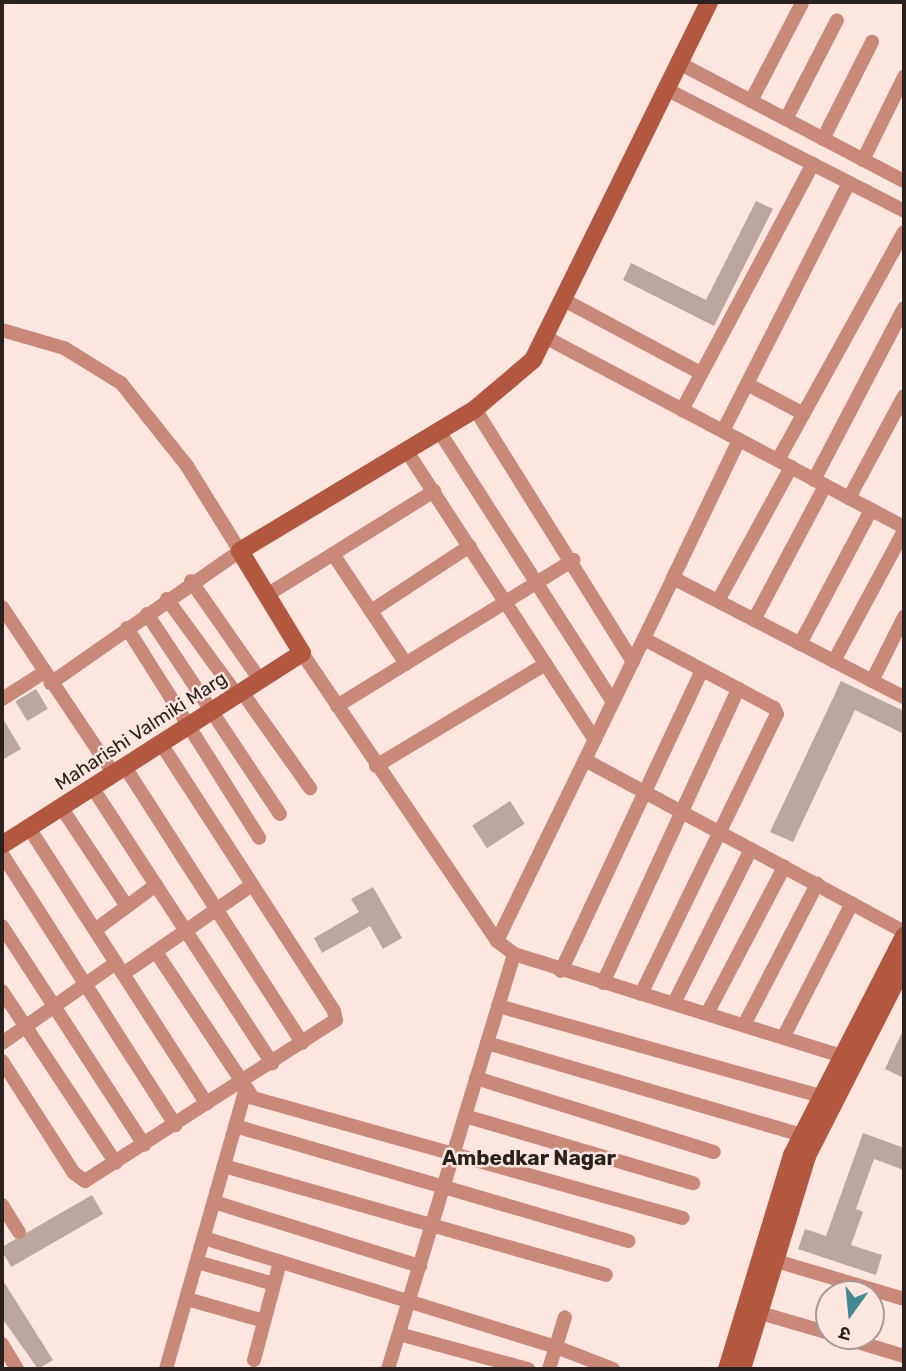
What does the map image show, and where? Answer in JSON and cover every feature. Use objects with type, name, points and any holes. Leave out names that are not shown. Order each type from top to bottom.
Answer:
[{"type":"street","points":[[4,693],[47,678],[128,628],[191,582],[240,551],[475,409],[520,374],[545,337],[564,300],[709,2]]},
{"type":"street","points":[[751,101],[802,3]]},
{"type":"street","points":[[786,119],[837,20]]},
{"type":"street","points":[[823,139],[872,42]]},
{"type":"street","points":[[679,63],[904,181]]},
{"type":"street","points":[[863,160],[904,77]]},
{"type":"street","points":[[666,89],[904,211]]},
{"type":"street","points":[[682,410],[699,372],[813,164]]},
{"type":"street","points":[[723,431],[849,183]]},
{"type":"street","points":[[718,601],[784,464],[804,414],[904,232]]},
{"type":"street","points":[[564,300],[699,372]]},
{"type":"street","points":[[754,620],[904,308]]},
{"type":"street","points":[[2,330],[64,348],[121,383],[187,466],[299,648],[376,766],[497,941],[514,954],[561,971],[785,1034],[848,1058]]},
{"type":"street","points":[[545,337],[904,529],[834,661]]},
{"type":"street","points":[[747,384],[804,414]]},
{"type":"street","points":[[849,498],[904,396]]},
{"type":"street","points":[[475,409],[573,560],[633,662]]},
{"type":"street","points":[[439,431],[613,702]]},
{"type":"street","points":[[497,941],[739,440]]},
{"type":"street","points":[[406,450],[595,740]]},
{"type":"street","points":[[267,595],[434,491]]},
{"type":"street","points":[[800,643],[871,510]]},
{"type":"street","points":[[371,611],[470,546]]},
{"type":"street","points":[[333,554],[406,664]]},
{"type":"street","points":[[337,706],[573,560]]},
{"type":"street","points":[[673,579],[904,697]]},
{"type":"street","points":[[191,582],[257,675]]},
{"type":"street","points":[[167,599],[310,788]]},
{"type":"street","points":[[2,607],[47,678],[216,909],[302,1043]]},
{"type":"street","points":[[147,614],[281,814]]},
{"type":"street","points":[[872,681],[904,617]]},
{"type":"street","points":[[128,628],[259,838]]},
{"type":"street","points":[[640,994],[777,714],[774,708],[644,639]]},
{"type":"street","name":"Maharishi Valmiki Marg","points":[[2,845],[299,648]]},
{"type":"street","points":[[376,766],[546,664]]},
{"type":"street","points":[[561,971],[702,670]]},
{"type":"street","points":[[603,983],[738,689]]},
{"type":"street","name":"Maharishi Valmiki Marg","points":[[2,833],[161,744],[185,722]]},
{"type":"street","points":[[2,1061],[79,1179],[91,1179],[207,1104],[243,1088],[272,1063],[332,1024],[337,1016],[161,744]]},
{"type":"street","points":[[585,760],[852,903],[904,934],[807,1156],[783,1222],[776,1261],[727,1369]]},
{"type":"street","points":[[92,787],[272,1063]]},
{"type":"street","points":[[61,807],[126,905]]},
{"type":"street","points":[[29,828],[207,1104]]},
{"type":"street","points":[[674,1003],[751,849]]},
{"type":"street","points":[[2,854],[88,983],[175,1125]]},
{"type":"street","points":[[708,1012],[784,866]]},
{"type":"street","points":[[95,930],[156,884]]},
{"type":"street","points":[[746,1023],[817,884]]},
{"type":"street","points":[[2,1043],[88,983],[156,952],[252,885]]},
{"type":"street","points":[[785,1034],[852,903]]},
{"type":"street","points":[[2,926],[144,1145]]},
{"type":"street","points":[[156,952],[243,1088],[454,1154],[683,1218]]},
{"type":"street","points":[[388,1369],[514,954]]},
{"type":"street","points":[[742,1369],[774,1207],[801,1135],[820,1096],[848,1058],[904,966]]},
{"type":"street","points":[[2,990],[116,1163]]},
{"type":"street","points":[[498,1006],[820,1096]]},
{"type":"street","points":[[487,1043],[801,1135]]},
{"type":"street","points":[[477,1078],[714,1152]]},
{"type":"street","points":[[166,1369],[235,1126],[243,1088]]},
{"type":"street","points":[[465,1116],[693,1183]]},
{"type":"street","points":[[235,1126],[629,1241]]},
{"type":"street","points":[[223,1166],[606,1275]]},
{"type":"street","points":[[214,1202],[420,1266]]},
{"type":"street","points":[[2,1205],[19,1232]]},
{"type":"street","points":[[204,1238],[556,1347],[613,1369]]},
{"type":"street","points":[[776,1261],[904,1299]]},
{"type":"street","points":[[197,1262],[274,1284]]},
{"type":"street","points":[[254,1360],[280,1262]]},
{"type":"street","points":[[187,1299],[264,1321]]},
{"type":"street","points":[[754,1311],[815,1330]]},
{"type":"street","points":[[550,1369],[565,1317]]},
{"type":"street","points":[[399,1334],[528,1369]]},
{"type":"street","points":[[2,1344],[17,1369]]},
{"type":"street","points":[[884,1350],[904,1356]]},
{"type":"building","points":[[756,201],[773,209],[714,326],[623,280],[631,263],[706,300]]},
{"type":"building","points":[[841,681],[904,711],[904,734],[855,710],[793,842],[770,832]]},
{"type":"building","points":[[36,689],[48,709],[27,721],[15,701]]},
{"type":"building","points":[[2,717],[21,749],[2,760]]},
{"type":"building","points":[[510,801],[525,824],[487,848],[472,826]]},
{"type":"building","points":[[373,887],[402,938],[383,949],[370,926],[322,953],[314,938],[359,912],[351,899]]},
{"type":"building","points":[[904,1028],[904,1078],[885,1069]]},
{"type":"building","points":[[863,1133],[904,1148],[904,1170],[874,1159],[856,1209],[863,1212],[851,1245],[882,1255],[876,1275],[798,1249],[805,1229],[826,1236]]},
{"type":"building","points":[[92,1195],[103,1214],[11,1267],[2,1247]]},
{"type":"building","points":[[2,1279],[53,1360],[38,1369],[2,1318]]},
{"type":"district","name":"Ambedkar Nagar","points":[[529,1158]]}]
